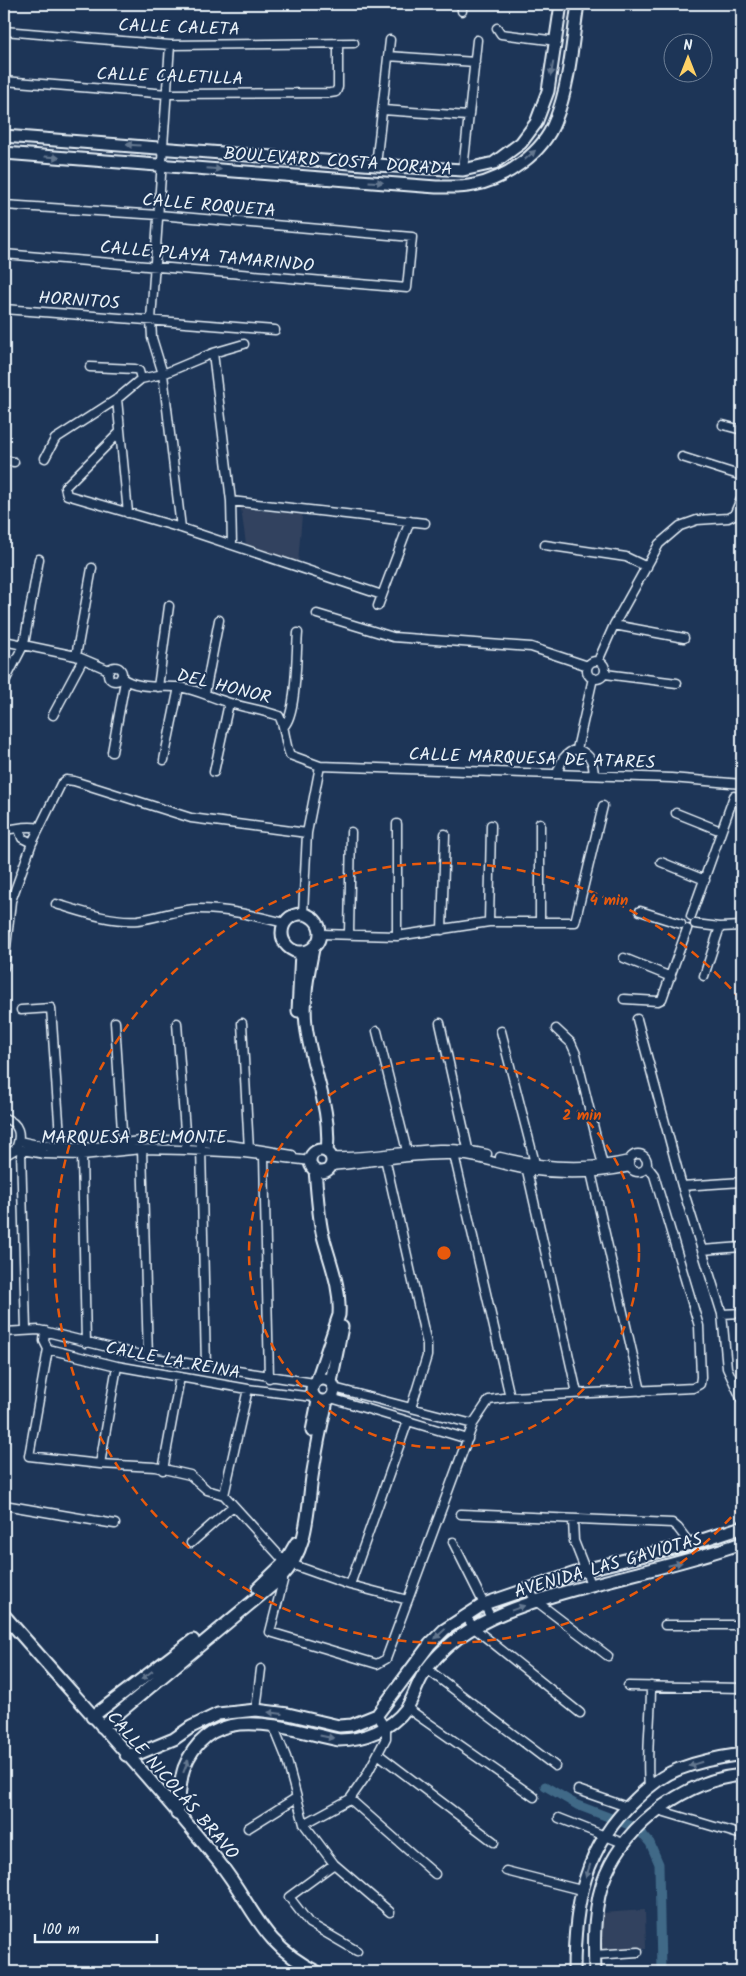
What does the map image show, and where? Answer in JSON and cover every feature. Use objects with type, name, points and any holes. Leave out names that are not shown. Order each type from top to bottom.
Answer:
[{"type":"street","name":"BOULEVARD COSTA DORADA","points":[[4,136],[463,170],[494,163],[521,143],[536,123],[548,91],[561,4]]},
{"type":"street","name":"BOULEVARD COSTA DORADA","points":[[4,153],[436,187],[472,186],[490,181],[517,166],[542,144],[555,121],[568,70],[578,4]]},
{"type":"street","points":[[497,28],[501,34],[556,42]]},
{"type":"street","name":"CALLE CALETA","points":[[4,31],[170,45],[354,43]]},
{"type":"street","points":[[376,165],[390,40]]},
{"type":"street","points":[[463,170],[477,40]]},
{"type":"street","name":"CALLE CALETILLA","points":[[4,81],[168,94],[336,92],[338,87],[338,44]]},
{"type":"street","points":[[170,45],[164,165],[151,320],[152,338],[163,374],[181,528]]},
{"type":"street","points":[[388,56],[474,62]]},
{"type":"street","points":[[383,110],[468,116]]},
{"type":"street","name":"CALLE ROQUETA","points":[[4,205],[160,215],[412,237],[407,288]]},
{"type":"street","name":"CALLE PLAYA TAMARINDO","points":[[4,254],[407,288]]},
{"type":"street","name":"HORNITOS","points":[[4,309],[275,330]]},
{"type":"street","points":[[45,458],[49,446],[55,439],[117,399],[141,379],[163,374],[213,353],[244,344]]},
{"type":"street","points":[[213,353],[231,501],[232,546]]},
{"type":"street","points":[[90,367],[135,369],[139,371],[141,379]]},
{"type":"street","points":[[117,399],[128,513]]},
{"type":"street","points":[[722,425],[742,430]]},
{"type":"street","points":[[119,433],[65,488],[67,495],[181,528],[382,595]]},
{"type":"street","points":[[682,457],[742,476]]},
{"type":"street","points":[[4,460],[14,462]]},
{"type":"street","points":[[598,661],[614,625],[659,544],[680,526],[697,520],[728,518],[738,510],[742,497]]},
{"type":"street","points":[[231,501],[426,524]]},
{"type":"street","points":[[378,606],[410,521]]},
{"type":"street","points":[[545,545],[626,557],[646,567]]},
{"type":"street","points":[[4,682],[24,644],[39,559]]},
{"type":"street","points":[[53,716],[79,658],[92,568]]},
{"type":"street","points":[[158,687],[169,606]]},
{"type":"street","points":[[317,614],[393,637],[531,647],[588,666]]},
{"type":"street","points":[[205,693],[219,620]]},
{"type":"street","points":[[614,625],[684,638]]},
{"type":"street","points":[[284,726],[288,723],[292,708],[298,633]]},
{"type":"street","points":[[4,642],[24,644],[79,658]]},
{"type":"street","name":"DEL HONOR","points":[[79,658],[109,670],[112,667],[121,669],[123,679],[158,687],[179,687],[205,693],[228,703],[279,716],[284,726],[287,748],[290,755],[320,766]]},
{"type":"street","points":[[588,666],[590,663],[598,661],[603,664],[605,674]]},
{"type":"street","points":[[588,666],[588,673],[593,678],[600,679],[605,674]]},
{"type":"street","points":[[605,674],[677,684]]},
{"type":"street","points":[[577,749],[593,678]]},
{"type":"street","points":[[112,752],[123,679]]},
{"type":"street","points":[[164,760],[179,687]]},
{"type":"street","points":[[214,772],[228,703]]},
{"type":"street","points":[[557,774],[562,760],[568,752],[577,749],[586,753],[593,760],[594,775]]},
{"type":"street","points":[[303,914],[307,833],[320,766]]},
{"type":"street","name":"CALLE MARQUESA DE ATARES","points":[[320,766],[594,775],[742,784]]},
{"type":"street","points":[[4,967],[11,901],[32,843],[61,784],[66,780],[74,780],[191,818],[307,833]]},
{"type":"street","points":[[640,910],[692,928],[705,880],[734,796]]},
{"type":"street","points":[[321,934],[349,933],[397,936],[489,922],[540,920],[575,922],[603,806]]},
{"type":"street","points":[[676,814],[721,831]]},
{"type":"street","points":[[540,823],[540,920]]},
{"type":"street","points":[[397,824],[397,936]]},
{"type":"street","points":[[4,830],[19,829],[27,825],[39,828]]},
{"type":"street","points":[[489,922],[491,825]]},
{"type":"street","points":[[19,829],[22,838],[32,843]]},
{"type":"street","points":[[349,933],[351,832]]},
{"type":"street","points":[[442,930],[445,834]]},
{"type":"street","points":[[661,862],[705,880]]},
{"type":"street","points":[[56,904],[98,917],[120,919],[138,920],[197,909],[244,912],[285,923]]},
{"type":"street","points":[[303,914],[316,920],[321,934],[317,945],[307,951],[291,949],[284,942],[282,932],[285,923],[290,918],[303,914]]},
{"type":"street","points":[[624,999],[661,1000],[671,977],[684,926],[684,917],[720,927],[742,926]]},
{"type":"street","points":[[704,976],[720,927]]},
{"type":"street","points":[[307,951],[306,1024],[327,1117],[321,1161],[322,1232],[340,1298],[339,1315],[312,1388],[326,1394]]},
{"type":"street","points":[[624,958],[671,977]]},
{"type":"street","points":[[20,1010],[50,1008],[61,1151]]},
{"type":"street","points":[[637,1019],[682,1186],[722,1314],[727,1368],[742,1400]]},
{"type":"street","points":[[114,1022],[124,1147]]},
{"type":"street","points":[[177,1022],[186,1146]]},
{"type":"street","points":[[242,1022],[250,1150]]},
{"type":"street","points":[[440,1023],[469,1153]]},
{"type":"street","points":[[556,1029],[572,1042],[604,1169]]},
{"type":"street","points":[[377,1031],[408,1154]]},
{"type":"street","points":[[501,1031],[536,1167]]},
{"type":"street","points":[[4,1118],[14,1122],[17,1127],[19,1146],[26,1330]]},
{"type":"street","name":"MARQUESA BELMONTE","points":[[19,1146],[82,1155],[155,1140],[186,1146]]},
{"type":"street","points":[[4,1156],[19,1146]]},
{"type":"street","points":[[201,1146],[206,1368]]},
{"type":"street","name":"MARQUESA BELMONTE","points":[[61,1151],[124,1147],[142,1149],[201,1146],[250,1150],[321,1161]]},
{"type":"street","points":[[142,1149],[148,1357]]},
{"type":"street","name":"MARQUESA BELMONTE","points":[[250,1150],[264,1156],[321,1161],[453,1152],[469,1153],[536,1167],[604,1169],[630,1164]]},
{"type":"street","points":[[453,1152],[510,1397]]},
{"type":"street","points":[[281,1578],[283,1581],[270,1632],[377,1664],[382,1662],[386,1659],[474,1424],[489,1400],[577,1393],[693,1388],[700,1384],[702,1377],[699,1326],[654,1175],[647,1166],[646,1157],[640,1154],[633,1155],[630,1164],[638,1172],[647,1166]]},
{"type":"street","points":[[82,1155],[86,1343]]},
{"type":"street","points":[[264,1156],[269,1378]]},
{"type":"street","points":[[385,1157],[427,1344],[428,1356],[411,1408]]},
{"type":"street","points":[[92,1717],[204,1637],[281,1578],[289,1564],[299,1536],[306,1464],[326,1394],[345,1316],[346,1292],[329,1231],[324,1202],[321,1161]]},
{"type":"street","points":[[526,1166],[577,1393]]},
{"type":"street","points":[[590,1169],[640,1391]]},
{"type":"street","points":[[682,1186],[742,1182]]},
{"type":"street","points":[[702,1250],[742,1247]]},
{"type":"street","points":[[722,1314],[742,1313]]},
{"type":"street","points":[[45,1331],[44,1341],[48,1349],[29,1456],[163,1470],[190,1475],[206,1490],[224,1495],[289,1564],[408,1600]]},
{"type":"street","name":"CALLE LA REINA","points":[[4,1332],[45,1331],[86,1343],[206,1368],[269,1378],[315,1382]]},
{"type":"street","name":"CALLE LA REINA","points":[[48,1349],[117,1366],[248,1390],[326,1394],[411,1408],[474,1424]]},
{"type":"street","points":[[100,1464],[117,1366]]},
{"type":"street","points":[[163,1470],[180,1377]]},
{"type":"street","points":[[315,1382],[322,1379],[326,1394]]},
{"type":"street","points":[[224,1495],[248,1390]]},
{"type":"street","name":"CALLE LA REINA","points":[[326,1394],[468,1439]]},
{"type":"street","points":[[350,1584],[408,1421]]},
{"type":"street","points":[[4,1505],[115,1524]]},
{"type":"street","points":[[191,1543],[233,1506]]},
{"type":"street","points":[[461,1514],[672,1524],[678,1528],[690,1544]]},
{"type":"street","points":[[573,1520],[574,1542],[591,1584]]},
{"type":"street","name":"AVENIDA LAS GAVIOTAS","points":[[126,1755],[140,1753],[174,1739],[191,1726],[218,1714],[256,1710],[288,1714],[339,1726],[352,1725],[377,1715],[410,1669],[444,1630],[484,1604],[584,1570],[690,1544],[742,1527]]},
{"type":"street","points":[[453,1542],[491,1618]]},
{"type":"street","name":"AVENIDA LAS GAVIOTAS","points":[[177,1814],[183,1770],[192,1753],[211,1732],[233,1724],[273,1725],[339,1740],[350,1740],[386,1728],[408,1705],[425,1672],[442,1652],[491,1618],[536,1601],[591,1584],[727,1549],[742,1543]]},
{"type":"street","points":[[204,1637],[265,1582],[289,1564]]},
{"type":"street","points":[[528,1588],[536,1601],[608,1656]]},
{"type":"street","name":"CALLE NICOLÁS BRAVO","points":[[4,1615],[219,1863],[266,1934],[298,1968],[317,1972]]},
{"type":"street","points":[[465,1615],[474,1628],[580,1713]]},
{"type":"street","points":[[665,1625],[742,1625]]},
{"type":"street","points":[[102,1728],[189,1648]]},
{"type":"street","points":[[256,1710],[261,1669]]},
{"type":"street","points":[[425,1672],[555,1766]]},
{"type":"street","points":[[628,1686],[742,1688]]},
{"type":"street","points":[[649,1786],[646,1758],[651,1721],[651,1686]]},
{"type":"street","points":[[408,1705],[534,1797]]},
{"type":"street","points":[[304,1824],[350,1799],[386,1738],[386,1728],[377,1715]]},
{"type":"street","points":[[273,1725],[286,1757],[304,1824],[334,1864],[390,1912]]},
{"type":"street","points":[[378,1754],[494,1842]]},
{"type":"street","points":[[742,1754],[713,1758],[678,1769],[649,1786],[624,1809],[607,1831],[591,1860],[581,1890],[575,1926],[574,1971],[595,1970],[596,1916],[605,1875],[625,1840],[654,1812],[681,1795],[731,1776],[742,1775]]},
{"type":"street","points":[[578,1790],[624,1809]]},
{"type":"street","points":[[248,1828],[296,1798]]},
{"type":"street","points":[[350,1799],[435,1874]]},
{"type":"street","points":[[654,1812],[742,1835]]},
{"type":"street","points":[[559,1818],[607,1831],[625,1840]]},
{"type":"street","points":[[334,1864],[290,1897],[309,1923],[357,1951]]},
{"type":"street","points":[[506,1871],[581,1890]]},
{"type":"street","points":[[594,1954],[638,1952]]},
{"type":"shaded area","points":[[241,508],[302,515],[298,563],[246,544]]},
{"type":"shaded area","points":[[645,1910],[646,1949],[600,1950],[602,1913]]},
{"type":"waterway","points":[[545,1786],[577,1805],[637,1828],[650,1843],[659,1864],[661,1972]]}]
